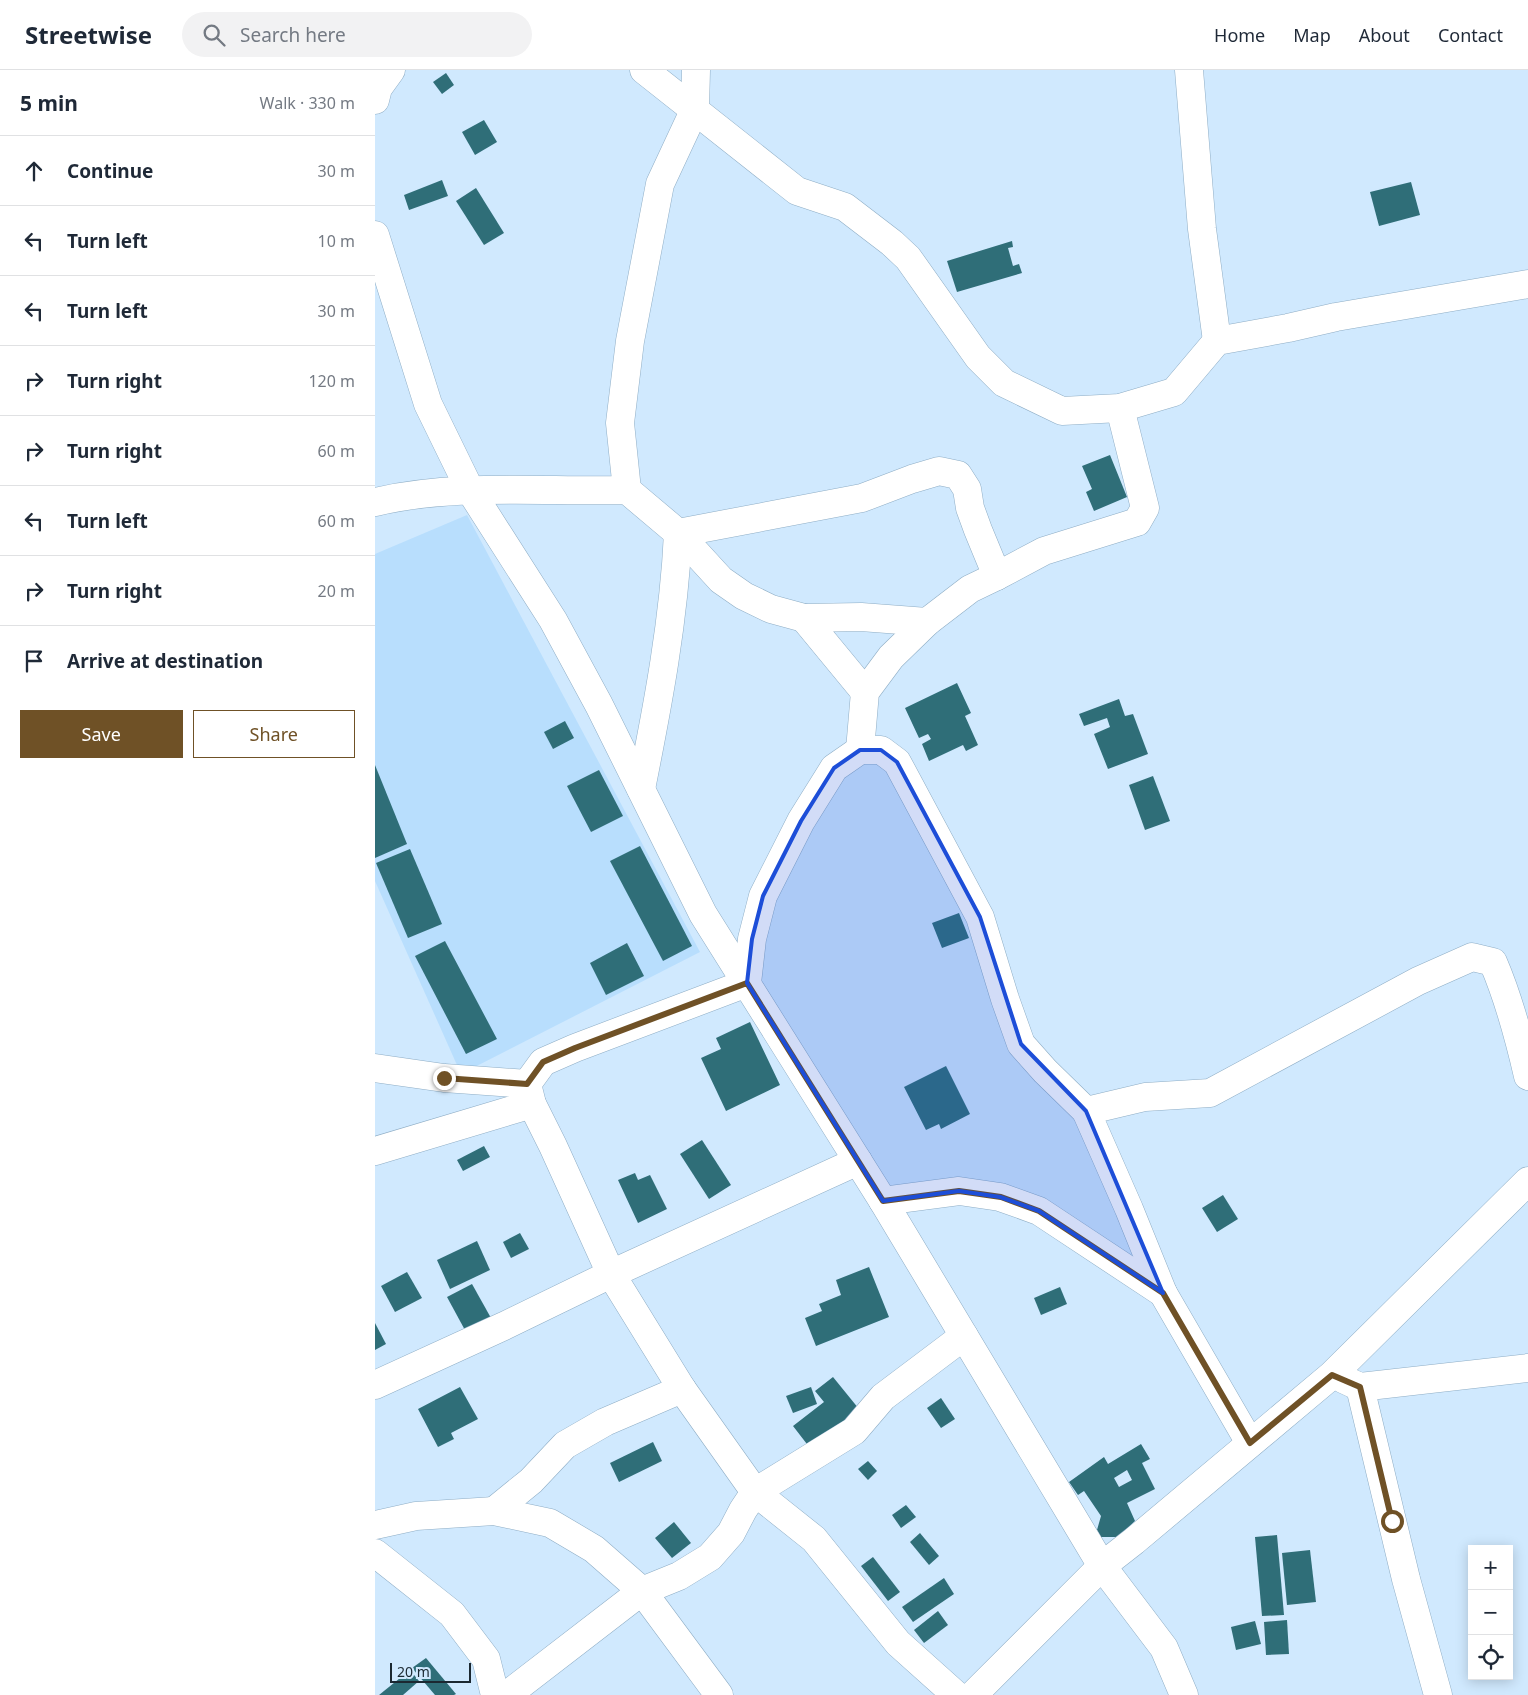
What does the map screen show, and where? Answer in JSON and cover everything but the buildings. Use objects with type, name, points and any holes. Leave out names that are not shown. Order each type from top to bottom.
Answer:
[{"type":"street","points":[[375,100],[378,88],[391,70]]},
{"type":"street","points":[[645,70],[797,191],[845,207],[891,243],[908,258],[977,358],[1004,383],[1062,411],[1120,408],[1174,392],[1217,341],[1335,317],[1528,284]]},
{"type":"street","points":[[627,490],[620,423],[630,341],[660,184],[695,109],[696,70]]},
{"type":"street","points":[[1189,70],[1202,230],[1217,341]]},
{"type":"street","points":[[375,235],[428,404],[470,490],[553,620],[599,705],[703,914],[859,1160],[1102,1566],[1165,1648],[1184,1695]]},
{"type":"street","points":[[860,750],[865,692],[891,657],[927,622],[970,589],[1044,552],[1137,522],[1145,508],[1120,408]]},
{"type":"street","points":[[678,533],[863,498],[912,479],[939,471],[958,475],[967,490],[977,530],[997,576]]},
{"type":"street","points":[[375,502],[470,490],[627,490],[678,533],[721,580],[744,596],[771,609],[804,618],[861,617],[927,622]]},
{"type":"street","points":[[641,789],[656,718],[671,626],[678,533]]},
{"type":"street","points":[[804,618],[865,692]]},
{"type":"street","points":[[747,983],[752,939],[763,896],[801,821],[834,768],[860,750],[881,750],[897,762],[980,917],[1021,1044],[1085,1111],[1129,1209],[1163,1293],[1250,1443]]},
{"type":"street","points":[[1085,1111],[1145,1097],[1210,1093],[1418,982],[1472,957],[1493,962],[1515,1019],[1528,1076]]},
{"type":"street","points":[[375,1150],[529,1094],[543,1062],[747,983]]},
{"type":"street","points":[[375,1068],[453,1079],[529,1094]]},
{"type":"street","points":[[529,1094],[611,1274],[682,1389],[755,1492],[814,1539],[898,1643],[957,1695]]},
{"type":"street","points":[[375,1385],[859,1160]]},
{"type":"street","points":[[973,1695],[1102,1566],[1135,1541],[1332,1375],[1528,1181]]},
{"type":"street","points":[[883,1201],[959,1191],[1001,1197],[1039,1211],[1163,1293]]},
{"type":"street","points":[[507,1695],[643,1591],[679,1576],[710,1557],[731,1533],[755,1492],[854,1431],[883,1397],[964,1336]]},
{"type":"street","points":[[1332,1375],[1360,1387],[1528,1368]]},
{"type":"street","points":[[1360,1387],[1406,1579],[1438,1695]]},
{"type":"street","points":[[494,1511],[531,1481],[565,1445],[605,1422],[682,1389]]},
{"type":"street","points":[[375,1525],[416,1516],[494,1511],[550,1523],[594,1548],[643,1591],[719,1695]]},
{"type":"street","points":[[375,1554],[452,1614],[486,1659],[495,1695]]},
{"type":"highlighted area","points":[[860,750],[881,750],[897,762],[980,917],[1021,1044],[1086,1111],[1163,1293],[1039,1211],[1000,1197],[959,1191],[883,1201],[747,983],[752,939],[763,896],[801,821],[834,768]]},
{"type":"shaded area","points":[[467,515],[700,952],[461,1074],[375,881],[375,554]]},
{"type":"route","points":[[444,1078],[511,1081],[527,1084],[543,1062],[747,983],[883,1201],[959,1191],[1001,1197],[1039,1211],[1163,1293],[1250,1443],[1332,1375],[1360,1387],[1392,1521]]}]
